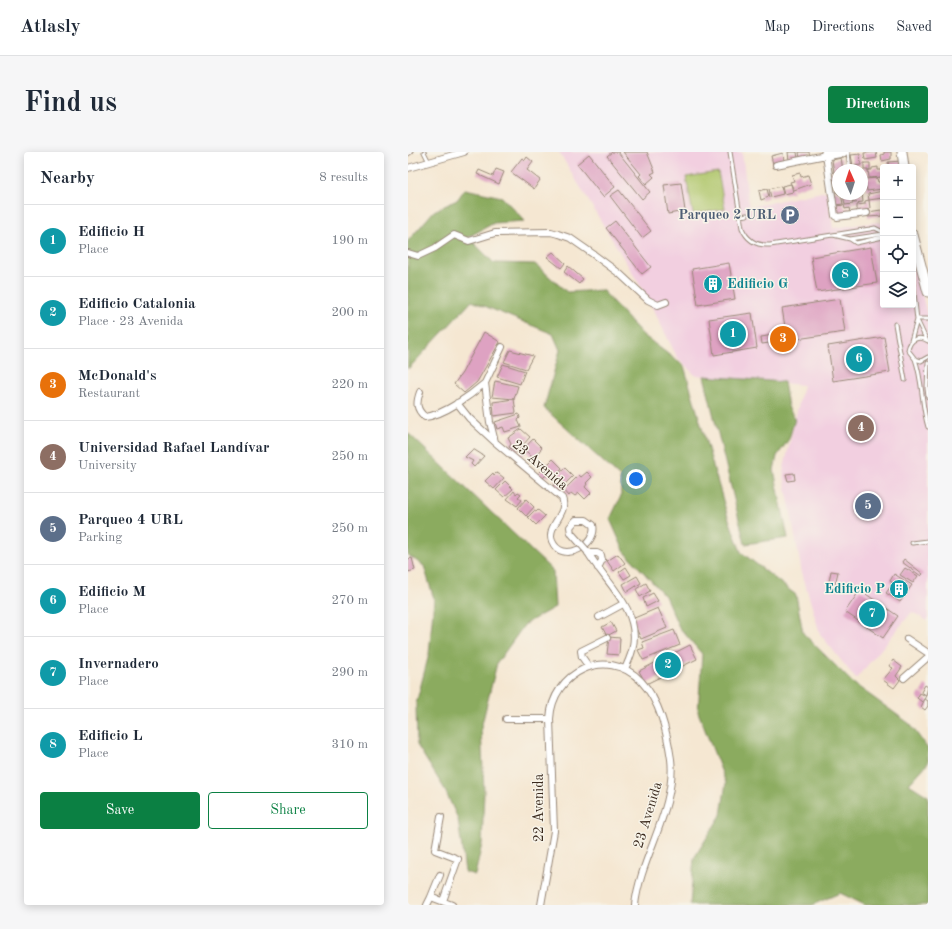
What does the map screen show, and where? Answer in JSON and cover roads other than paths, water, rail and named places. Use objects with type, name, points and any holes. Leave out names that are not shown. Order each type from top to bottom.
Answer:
[{"type":"street","points":[[408,168],[464,152]]},
{"type":"street","points":[[776,165],[826,154],[843,152]]},
{"type":"street","points":[[902,152],[904,164]]},
{"type":"street","points":[[826,154],[835,216],[867,213]]},
{"type":"street","points":[[408,253],[418,256],[435,248],[454,235],[469,241],[495,233],[551,232],[570,238],[620,274],[648,300],[658,305],[666,302]]},
{"type":"street","points":[[913,236],[928,292]]},
{"type":"street","points":[[420,392],[417,408],[426,417],[433,416],[457,403],[485,383],[502,347]]},
{"type":"street","name":"23 Avenida","points":[[485,383],[488,414],[495,442]]},
{"type":"street","name":"23 Avenida","points":[[457,403],[469,418],[495,442],[562,498],[564,502],[563,510],[552,529],[553,543],[558,549],[568,553],[577,551],[592,538],[594,531],[593,525],[586,520],[576,520],[570,526],[571,533],[588,552],[631,615],[634,631],[633,647],[625,669],[640,680],[654,699],[667,737],[672,768],[671,785],[635,905]]},
{"type":"street","points":[[588,552],[601,555],[602,560],[598,568]]},
{"type":"street","points":[[599,617],[623,604]]},
{"type":"street","points":[[607,638],[583,648],[581,651],[582,657],[590,667],[607,665],[625,669]]},
{"type":"street","points":[[907,639],[928,653]]},
{"type":"street","points":[[904,678],[928,657]]},
{"type":"street","name":"22 Avenida","points":[[541,905],[554,831],[550,711],[555,694],[560,686],[573,674],[590,667]]},
{"type":"street","points":[[506,720],[550,719]]},
{"type":"street","points":[[441,817],[435,850],[458,860],[443,901]]},
{"type":"street","points":[[427,905],[440,875]]},
{"type":"street","points":[[431,897],[451,905]]},
{"type":"lane","points":[[424,152],[429,162]]},
{"type":"lane","points":[[730,152],[742,228],[747,237],[754,242],[764,246],[870,228],[875,228],[880,231]]},
{"type":"lane","points":[[848,152],[849,164]]},
{"type":"lane","points":[[739,216],[747,215]]},
{"type":"lane","points":[[850,239],[880,234]]},
{"type":"lane","points":[[832,235],[850,239],[856,243],[880,238]]},
{"type":"lane","points":[[916,308],[917,319],[927,340]]},
{"type":"lane","points":[[917,319],[928,318]]},
{"type":"lane","points":[[917,319],[908,350],[915,359],[920,374],[921,397],[928,427]]},
{"type":"lane","points":[[895,324],[904,380]]},
{"type":"lane","points":[[911,342],[917,338],[927,340]]},
{"type":"lane","points":[[915,359],[921,361],[928,357]]},
{"type":"lane","points":[[928,363],[928,397]]},
{"type":"lane","points":[[912,543],[928,540]]},
{"type":"place","name":"Parqueo 2 URL","points":[[790,215]]},
{"type":"place","name":"Edificio L","points":[[845,275]]},
{"type":"place","name":"Edificio G","points":[[713,284]]},
{"type":"place","name":"Edificio H","points":[[733,334]]},
{"type":"place","name":"McDonald's","points":[[783,339]]},
{"type":"place","name":"Edificio M","points":[[859,359]]},
{"type":"place","name":"Universidad Rafael Landívar","points":[[861,428]]},
{"type":"place","name":"Parqueo 4 URL","points":[[868,506]]},
{"type":"place","name":"Edificio P","points":[[899,589]]},
{"type":"place","name":"Invernadero","points":[[872,614]]},
{"type":"place","name":"Edificio Catalonia","points":[[668,665]]}]
